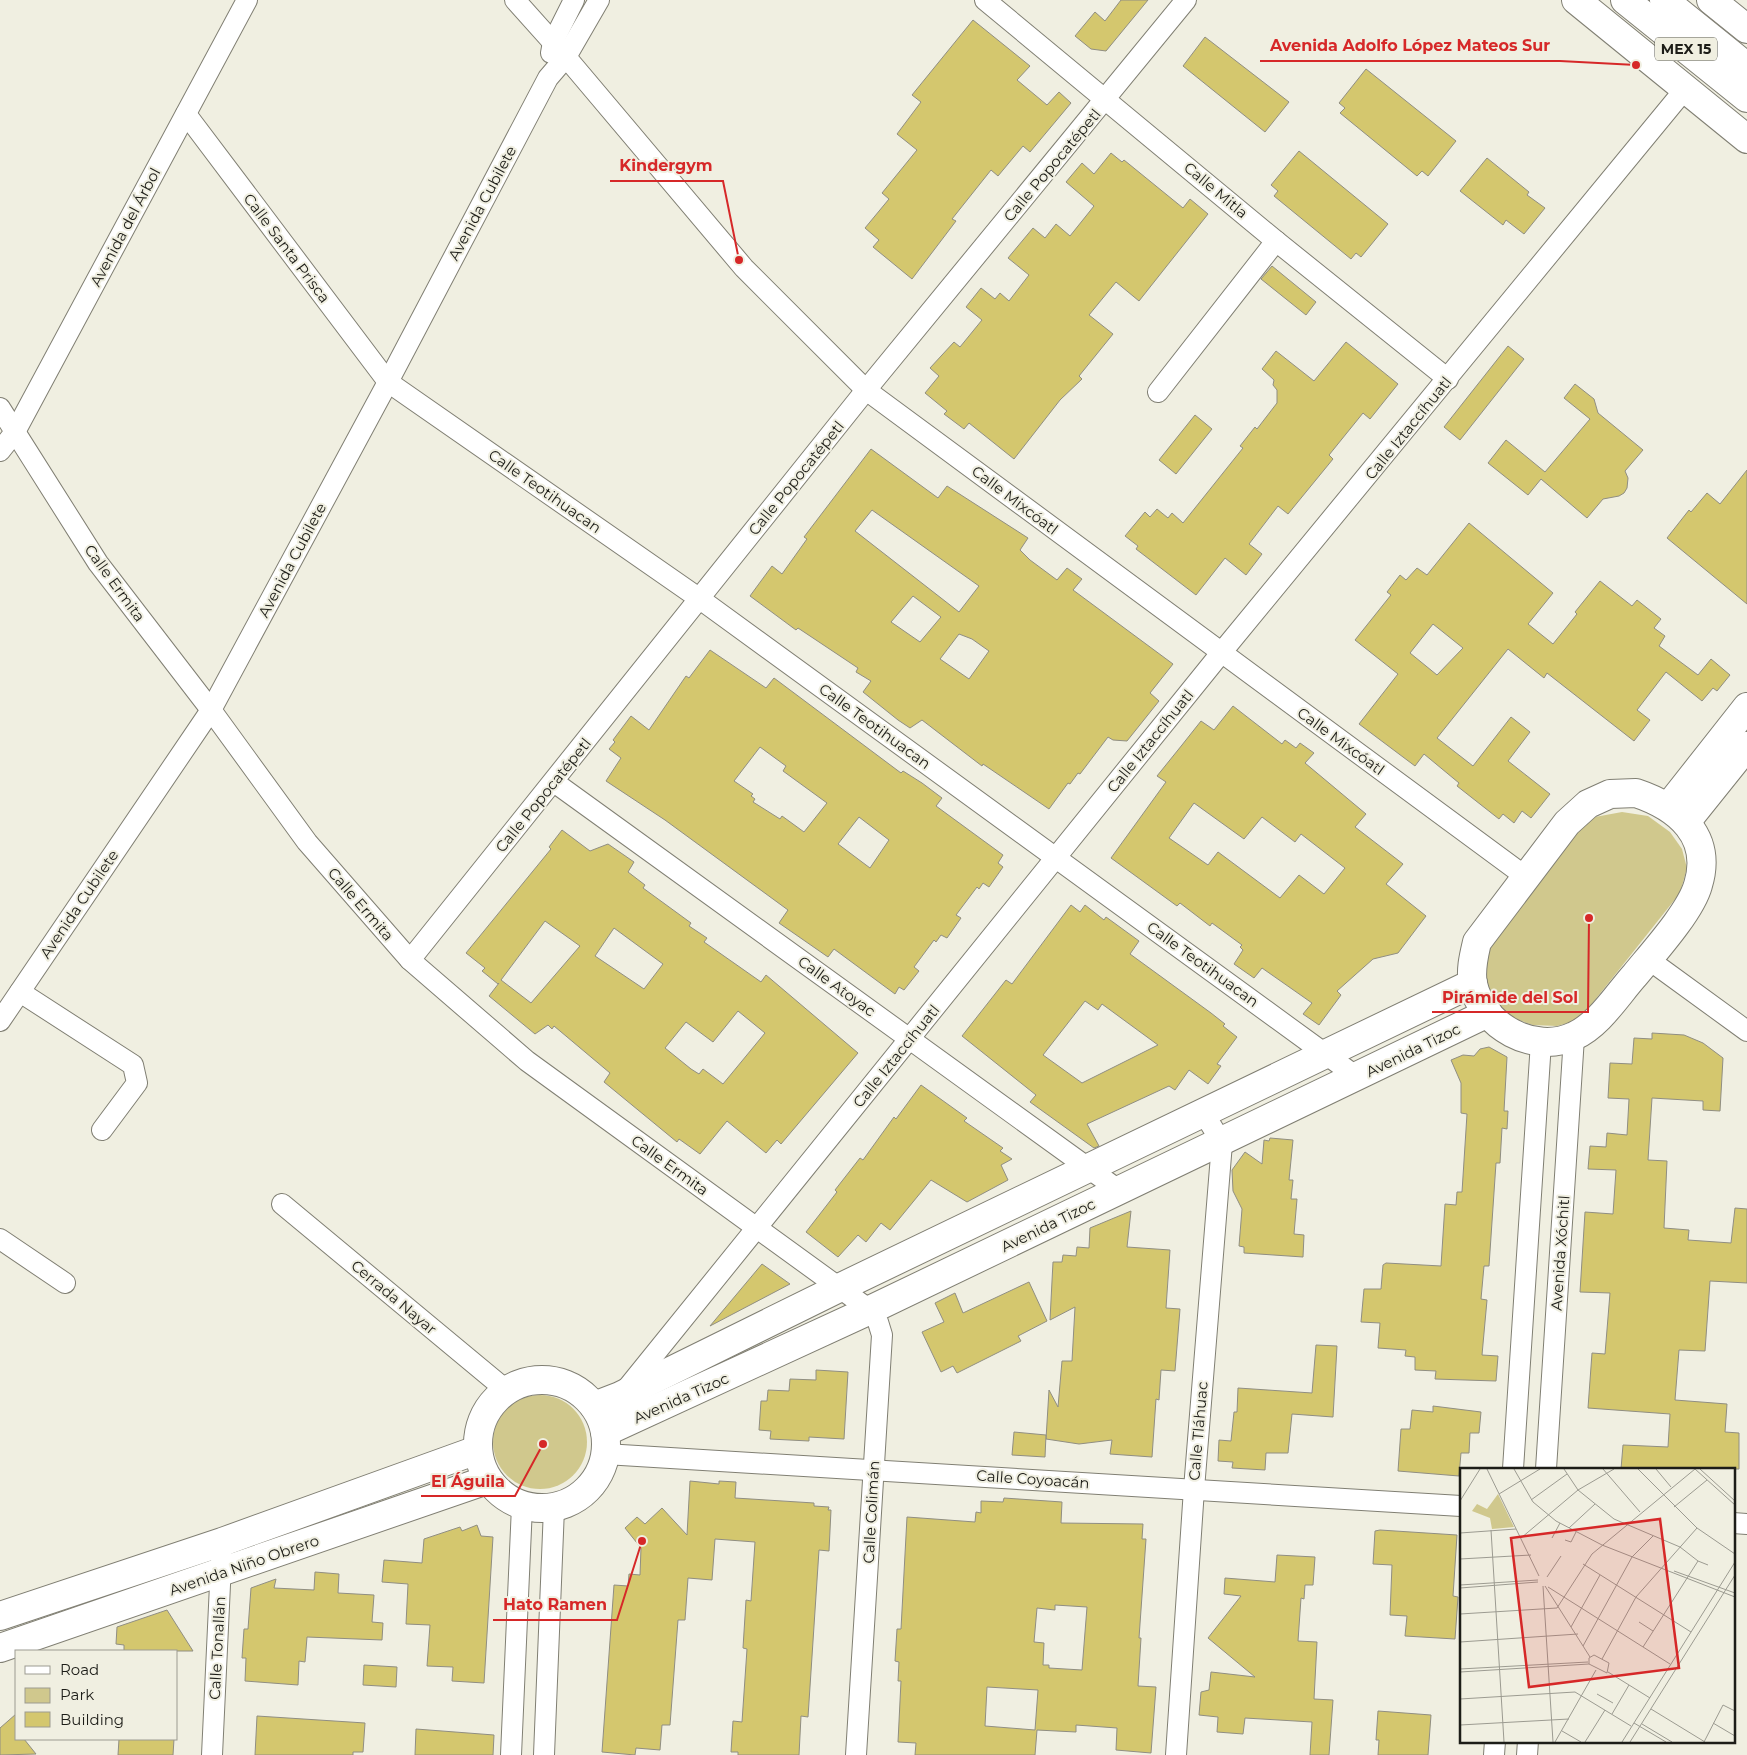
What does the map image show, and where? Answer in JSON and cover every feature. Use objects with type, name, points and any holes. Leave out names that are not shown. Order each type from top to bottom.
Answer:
[{"type":"main road","points":[[1576,0],[1747,139]]},
{"type":"main road","name":"MEX 15","points":[[1625,0],[1747,98]]},
{"type":"main road","name":"MEX 15","points":[[1664,0],[1747,66]]},
{"type":"main road","points":[[1711,0],[1747,29]]},
{"type":"main road","points":[[1677,814],[1747,707]]},
{"type":"main road","points":[[1677,814],[1747,746]]},
{"type":"main road","points":[[1636,793],[1660,800],[1677,814],[1696,838],[1702,864],[1698,886],[1683,912],[1648,959],[1592,1025],[1574,1036],[1556,1042],[1541,1042],[1522,1039],[1501,1027],[1488,1013],[1473,984],[1472,964],[1477,942],[1567,824],[1588,804],[1610,794],[1636,793]]},
{"type":"main road","name":"Avenida Tizoc","points":[[594,1406],[620,1396],[1203,1112],[1473,984]]},
{"type":"main road","name":"Avenida Tizoc","points":[[605,1443],[870,1310],[1222,1143],[1488,1013]]},
{"type":"main road","points":[[547,1379],[574,1388],[594,1406],[605,1443],[601,1469],[593,1483],[583,1494],[569,1503],[554,1508],[538,1509],[522,1506],[503,1496],[488,1480],[481,1466],[477,1450],[481,1422],[487,1410],[506,1390],[526,1382],[547,1379]]},
{"type":"main road","name":"Avenida Niño Obrero","points":[[0,1616],[222,1542],[477,1450]]},
{"type":"main road","name":"Avenida Niño Obrero","points":[[4,1638],[221,1573],[488,1480]]},
{"type":"street","name":"Avenida del Árbol","points":[[0,451],[15,432],[247,0]]},
{"type":"street","name":"Calle Mixcóatl","points":[[515,0],[560,50],[744,268],[866,390],[1526,877]]},
{"type":"street","name":"Avenida Cubilete","points":[[0,1021],[211,710],[388,382],[548,78],[560,50],[574,0]]},
{"type":"street","name":"Avenida Cubilete","points":[[560,50],[599,0]]},
{"type":"street","name":"Calle Mitla","points":[[985,0],[1107,98],[1276,241],[1448,379]]},
{"type":"street","name":"Calle Popocatépetl","points":[[410,960],[866,390],[1186,0]]},
{"type":"street","name":"Calle Iztaccíhuatl","points":[[620,1396],[1221,653],[1685,89]]},
{"type":"street","name":"Calle Santa Prisca","points":[[186,114],[388,382]]},
{"type":"street","points":[[1158,392],[1276,241]]},
{"type":"street","name":"Calle Teotihuacan","points":[[388,382],[700,599],[1357,1076]]},
{"type":"street","name":"Calle Ermita","points":[[0,408],[98,563],[211,710],[307,842],[410,960],[527,1061],[839,1288]]},
{"type":"street","name":"Calle Atoyac","points":[[554,782],[911,1038],[1120,1191]]},
{"type":"street","points":[[1648,959],[1747,1031]]},
{"type":"street","points":[[20,992],[134,1065],[137,1083],[102,1130]]},
{"type":"street","name":"Avenida Xóchitl","points":[[1546,1468],[1574,1036]]},
{"type":"street","points":[[1513,1468],[1541,1042]]},
{"type":"street","points":[[1203,1112],[1222,1143]]},
{"type":"street","name":"Calle Tláhuac","points":[[1176,1755],[1194,1489],[1222,1143]]},
{"type":"street","name":"Cerrada Nayar","points":[[282,1204],[506,1390]]},
{"type":"street","points":[[0,1239],[65,1283]]},
{"type":"street","name":"Calle Colimán","points":[[839,1288],[870,1310],[878,1322],[882,1336],[856,1755]]},
{"type":"street","name":"Calle Coyoacán","points":[[605,1443],[874,1469],[1460,1506]]},
{"type":"street","points":[[511,1755],[522,1506]]},
{"type":"street","points":[[544,1755],[554,1508]]},
{"type":"street","points":[[1734,1523],[1747,1524]]},
{"type":"street","name":"Calle Tonallán","points":[[212,1755],[222,1542]]},
{"type":"street","points":[[1494,1755],[1495,1742]]},
{"type":"street","points":[[1527,1755],[1528,1742]]},
{"type":"green space","points":[[1622,812],[1648,816],[1670,832],[1682,849],[1687,868],[1680,893],[1579,1020],[1557,1026],[1533,1025],[1507,1016],[1491,996],[1483,980],[1487,949],[1577,833],[1595,817]]},
{"type":"green space","points":[[540,1395],[558,1399],[573,1409],[583,1424],[587,1442],[583,1460],[573,1475],[558,1485],[540,1489],[522,1485],[507,1475],[497,1460],[493,1442],[497,1424],[507,1409],[522,1399]]},
{"type":"building","points":[[1121,0],[1148,0],[1106,51],[1091,49],[1075,36],[1095,12],[1105,21]]},
{"type":"building","points":[[973,20],[1030,66],[1017,80],[1047,105],[1059,92],[1071,103],[1030,152],[1023,146],[998,176],[991,170],[952,219],[956,221],[912,279],[873,247],[879,240],[865,228],[889,199],[882,193],[917,150],[897,134],[921,102],[912,95]]},
{"type":"building","points":[[1205,37],[1289,102],[1265,132],[1183,66]]},
{"type":"building","points":[[1366,69],[1456,141],[1428,176],[1422,171],[1417,176],[1340,113],[1345,108],[1339,103]]},
{"type":"building","points":[[1299,151],[1388,224],[1361,257],[1356,253],[1351,259],[1274,196],[1278,191],[1271,185]]},
{"type":"building","points":[[1111,153],[1122,162],[1124,160],[1183,208],[1190,199],[1208,214],[1139,301],[1116,282],[1089,315],[1113,334],[1079,376],[1082,379],[1060,400],[1014,459],[969,423],[964,429],[944,414],[947,411],[925,393],[939,376],[930,368],[954,342],[960,347],[982,320],[966,307],[981,288],[995,299],[1000,293],[1009,301],[1029,275],[1008,258],[1033,228],[1045,238],[1056,224],[1070,236],[1094,206],[1066,182],[1082,163],[1094,174]]},
{"type":"building","points":[[1487,158],[1529,192],[1527,195],[1545,208],[1524,234],[1506,220],[1503,225],[1460,191]]},
{"type":"building","points":[[1272,266],[1316,302],[1306,315],[1261,279]]},
{"type":"building","points":[[1346,342],[1398,384],[1370,419],[1363,413],[1329,455],[1333,459],[1288,514],[1278,506],[1249,544],[1262,554],[1246,575],[1225,558],[1196,595],[1136,549],[1138,546],[1125,536],[1145,512],[1150,517],[1157,509],[1168,518],[1172,513],[1183,523],[1243,448],[1240,446],[1255,427],[1257,429],[1277,403],[1277,390],[1273,385],[1274,380],[1262,369],[1276,351],[1314,381]]},
{"type":"building","points":[[1508,346],[1524,359],[1460,440],[1444,427]]},
{"type":"building","points":[[1575,384],[1594,399],[1598,413],[1643,450],[1625,471],[1628,478],[1627,488],[1624,493],[1619,496],[1603,499],[1587,518],[1541,479],[1528,495],[1488,463],[1506,440],[1545,472],[1590,419],[1564,398]]},
{"type":"building","points":[[1195,415],[1212,429],[1176,474],[1159,460]]},
{"type":"building","points":[[871,449],[938,498],[947,486],[1028,538],[1020,550],[1057,580],[1067,568],[1082,579],[1073,590],[1173,664],[1150,693],[1159,701],[1127,741],[1113,740],[1108,737],[1080,774],[1078,773],[1070,784],[1068,783],[1049,809],[983,764],[982,766],[922,720],[910,728],[898,720],[863,692],[871,681],[856,672],[858,668],[798,628],[796,630],[750,596],[772,566],[782,574],[807,539],[804,537]],"holes":[[[872,510],[979,586],[959,612],[855,531]],[[913,596],[941,617],[920,642],[891,622]],[[959,634],[972,639],[989,651],[969,679],[940,659]]]},
{"type":"building","points":[[1747,470],[1747,604],[1667,538],[1689,510],[1691,512],[1707,493],[1720,504]]},
{"type":"building","points":[[1469,523],[1553,593],[1528,624],[1553,644],[1577,614],[1575,612],[1600,581],[1632,606],[1637,600],[1661,619],[1654,628],[1665,636],[1659,646],[1698,675],[1711,659],[1730,675],[1717,691],[1713,688],[1702,701],[1666,672],[1637,710],[1650,720],[1634,741],[1547,673],[1544,678],[1508,649],[1437,738],[1473,766],[1511,717],[1530,732],[1508,761],[1550,794],[1531,818],[1522,811],[1514,823],[1503,814],[1499,819],[1457,786],[1459,783],[1424,754],[1415,766],[1359,724],[1398,674],[1355,640],[1391,595],[1387,592],[1400,575],[1406,580],[1417,568],[1427,575]],"holes":[[[1433,624],[1463,648],[1437,675],[1410,653]]]},
{"type":"building","points":[[710,650],[766,688],[774,678],[901,773],[903,771],[942,798],[936,806],[1003,855],[998,863],[1003,867],[989,887],[983,883],[979,889],[977,887],[956,915],[961,918],[947,938],[941,935],[936,942],[934,940],[914,967],[919,971],[904,990],[899,987],[895,994],[834,949],[828,957],[779,923],[788,910],[665,820],[606,781],[621,758],[609,749],[615,742],[613,740],[631,716],[649,730],[686,676],[689,678]],"holes":[[[760,747],[786,766],[783,771],[827,803],[804,832],[782,816],[780,819],[753,802],[755,799],[751,796],[753,794],[734,781]],[[859,817],[889,840],[870,868],[838,844]]]},
{"type":"building","points":[[1233,706],[1282,744],[1285,740],[1296,748],[1300,743],[1314,753],[1305,763],[1366,814],[1355,827],[1403,864],[1386,884],[1426,916],[1398,953],[1373,959],[1337,991],[1341,995],[1319,1025],[1303,1014],[1312,1003],[1262,968],[1254,978],[1234,964],[1243,950],[1240,947],[1242,945],[1212,923],[1210,926],[1180,903],[1177,906],[1111,858],[1166,782],[1157,776],[1201,721],[1214,730]],"holes":[[[1194,803],[1244,839],[1262,817],[1295,842],[1301,834],[1345,868],[1324,894],[1299,875],[1280,898],[1218,852],[1208,865],[1169,838]]]},
{"type":"building","points":[[562,830],[590,851],[608,844],[634,862],[628,872],[645,885],[643,888],[691,923],[689,926],[707,938],[704,942],[761,982],[766,975],[858,1053],[781,1144],[777,1140],[766,1153],[727,1121],[700,1154],[679,1139],[677,1142],[604,1082],[610,1073],[554,1026],[552,1029],[548,1025],[535,1034],[489,996],[499,983],[482,971],[485,968],[466,953],[551,849],[549,847]],"holes":[[[545,921],[580,946],[531,1003],[501,980]],[[614,928],[663,964],[644,989],[595,956]],[[738,1011],[765,1033],[723,1084],[703,1069],[699,1074],[665,1048],[686,1022],[713,1042]]]},
{"type":"building","points":[[1071,905],[1080,912],[1085,905],[1104,920],[1106,917],[1139,941],[1130,954],[1211,1013],[1237,1037],[1217,1064],[1221,1066],[1208,1084],[1189,1070],[1175,1090],[1169,1086],[1087,1124],[1099,1146],[1094,1148],[1030,1102],[1036,1095],[962,1036],[1006,980],[1012,984]],"holes":[[[1085,1001],[1098,1010],[1102,1004],[1158,1045],[1082,1083],[1043,1055]]]},
{"type":"building","points":[[1652,1033],[1684,1035],[1703,1043],[1723,1058],[1720,1111],[1703,1110],[1703,1101],[1652,1098],[1648,1160],[1667,1161],[1664,1228],[1689,1230],[1688,1240],[1731,1243],[1735,1208],[1747,1209],[1747,1283],[1710,1281],[1705,1351],[1679,1350],[1675,1400],[1727,1404],[1725,1432],[1739,1433],[1739,1469],[1621,1468],[1623,1445],[1668,1447],[1670,1414],[1588,1408],[1592,1353],[1605,1354],[1610,1293],[1580,1292],[1585,1212],[1613,1214],[1616,1170],[1588,1169],[1590,1146],[1606,1147],[1607,1133],[1627,1135],[1629,1099],[1608,1098],[1610,1063],[1632,1064],[1634,1038],[1652,1039]]},
{"type":"building","points":[[1489,1047],[1507,1057],[1504,1111],[1508,1111],[1507,1129],[1502,1128],[1500,1163],[1496,1163],[1489,1266],[1484,1266],[1481,1299],[1487,1300],[1482,1355],[1498,1356],[1496,1381],[1435,1379],[1436,1371],[1415,1370],[1415,1357],[1405,1356],[1406,1350],[1378,1348],[1380,1323],[1361,1322],[1364,1289],[1381,1289],[1383,1265],[1386,1263],[1441,1266],[1445,1204],[1456,1205],[1457,1192],[1462,1192],[1467,1114],[1461,1113],[1461,1083],[1451,1060],[1463,1055],[1474,1056],[1480,1049]]},
{"type":"building","points":[[921,1085],[967,1118],[964,1121],[1003,1148],[1000,1151],[1012,1159],[1001,1165],[1008,1180],[967,1202],[931,1180],[890,1230],[881,1223],[866,1242],[858,1235],[838,1257],[806,1232],[860,1158],[863,1160],[894,1117],[896,1119]]},
{"type":"building","points":[[1270,1138],[1293,1140],[1289,1180],[1293,1180],[1291,1199],[1297,1199],[1294,1234],[1304,1235],[1303,1257],[1244,1253],[1244,1247],[1239,1246],[1242,1209],[1233,1191],[1232,1170],[1245,1152],[1262,1164],[1264,1140],[1269,1141]]},
{"type":"building","points":[[1131,1211],[1127,1247],[1170,1250],[1166,1308],[1180,1309],[1175,1371],[1161,1370],[1159,1400],[1156,1399],[1152,1457],[1110,1454],[1112,1440],[1079,1444],[1046,1439],[1049,1390],[1058,1407],[1062,1361],[1072,1361],[1075,1307],[1050,1320],[1053,1262],[1062,1262],[1063,1255],[1076,1256],[1077,1247],[1089,1248],[1090,1228]]},
{"type":"building","points":[[762,1264],[790,1284],[710,1326]]},
{"type":"building","points":[[1029,1282],[1047,1321],[1018,1336],[1021,1341],[957,1373],[953,1366],[941,1372],[922,1332],[944,1322],[935,1303],[955,1293],[963,1313]]},
{"type":"building","points":[[1316,1345],[1337,1346],[1333,1417],[1292,1414],[1288,1453],[1266,1453],[1265,1470],[1232,1468],[1233,1462],[1218,1461],[1219,1440],[1231,1441],[1234,1412],[1237,1412],[1238,1388],[1312,1393]]},
{"type":"building","points":[[816,1370],[848,1372],[844,1439],[809,1437],[809,1441],[770,1439],[771,1431],[759,1430],[761,1401],[767,1401],[768,1390],[789,1391],[790,1379],[816,1380]]},
{"type":"building","points":[[1433,1406],[1481,1412],[1479,1433],[1470,1433],[1469,1453],[1461,1453],[1459,1476],[1398,1471],[1401,1429],[1410,1429],[1412,1410],[1433,1412]]},
{"type":"building","points":[[1014,1432],[1046,1435],[1045,1457],[1012,1455]]},
{"type":"building","points":[[690,1481],[719,1484],[719,1481],[736,1482],[735,1498],[814,1503],[814,1506],[829,1507],[828,1510],[831,1510],[829,1551],[819,1550],[808,1717],[801,1716],[799,1755],[738,1755],[738,1752],[731,1752],[733,1721],[742,1722],[747,1649],[743,1648],[746,1600],[751,1601],[755,1542],[715,1539],[712,1580],[688,1578],[685,1620],[678,1620],[670,1725],[662,1725],[660,1750],[636,1748],[635,1755],[602,1752],[614,1585],[628,1586],[629,1574],[640,1575],[641,1548],[625,1528],[637,1517],[645,1524],[662,1508],[687,1535]]},
{"type":"building","points":[[1004,1498],[1062,1502],[1061,1523],[1143,1524],[1142,1539],[1146,1539],[1139,1638],[1141,1638],[1138,1686],[1156,1687],[1151,1753],[1116,1750],[1117,1728],[1076,1725],[1076,1732],[1037,1730],[1035,1755],[915,1755],[916,1743],[898,1742],[901,1681],[898,1681],[899,1662],[895,1661],[897,1629],[901,1629],[907,1517],[975,1522],[976,1512],[981,1513],[981,1501],[1003,1502]],"holes":[[[1055,1605],[1087,1607],[1082,1670],[1049,1668],[1049,1665],[1043,1665],[1044,1643],[1034,1642],[1037,1608],[1055,1610]],[[987,1687],[1038,1690],[1035,1730],[985,1726]]]},
{"type":"building","points":[[477,1525],[481,1536],[493,1537],[484,1683],[452,1681],[453,1667],[427,1666],[430,1625],[406,1624],[408,1584],[382,1582],[384,1560],[422,1563],[424,1539],[460,1527],[462,1531]]},
{"type":"building","points":[[1375,1531],[1457,1535],[1453,1596],[1458,1597],[1455,1639],[1405,1636],[1407,1616],[1390,1615],[1392,1565],[1373,1564]]},
{"type":"building","points":[[1277,1555],[1315,1557],[1313,1585],[1305,1585],[1304,1599],[1301,1598],[1298,1641],[1317,1642],[1314,1699],[1333,1700],[1329,1755],[1310,1755],[1312,1722],[1245,1718],[1243,1734],[1217,1732],[1218,1717],[1199,1715],[1201,1692],[1209,1690],[1211,1672],[1255,1677],[1208,1638],[1241,1596],[1224,1594],[1225,1578],[1275,1582]]},
{"type":"building","points":[[315,1572],[339,1574],[338,1593],[374,1595],[372,1622],[383,1623],[382,1640],[307,1637],[305,1662],[299,1661],[298,1685],[245,1681],[246,1658],[242,1658],[244,1629],[248,1629],[251,1588],[276,1579],[274,1588],[314,1590]]},
{"type":"building","points":[[167,1610],[193,1651],[124,1650],[124,1645],[116,1644],[117,1627]]},
{"type":"building","points":[[364,1665],[397,1667],[396,1687],[363,1685]]},
{"type":"building","points":[[1378,1711],[1431,1715],[1428,1755],[1378,1755],[1379,1740],[1376,1740]]},
{"type":"building","points":[[15,1715],[15,1740],[25,1740],[36,1754],[0,1755],[0,1728]]},
{"type":"building","points":[[257,1716],[365,1723],[363,1752],[353,1752],[353,1755],[255,1755]]},
{"type":"building","points":[[416,1729],[494,1735],[493,1755],[415,1755]]},
{"type":"building","points":[[119,1740],[174,1740],[173,1755],[118,1755]]},
{"type":"place","name":"Avenida Adolfo López Mateos Sur","points":[[1636,65]]},
{"type":"place","name":"Kindergym","points":[[739,260]]},
{"type":"place","name":"Pirámide del Sol","points":[[1589,918]]},
{"type":"place","name":"El Águila","points":[[543,1444]]},
{"type":"place","name":"Hato Ramen","points":[[642,1541]]}]
